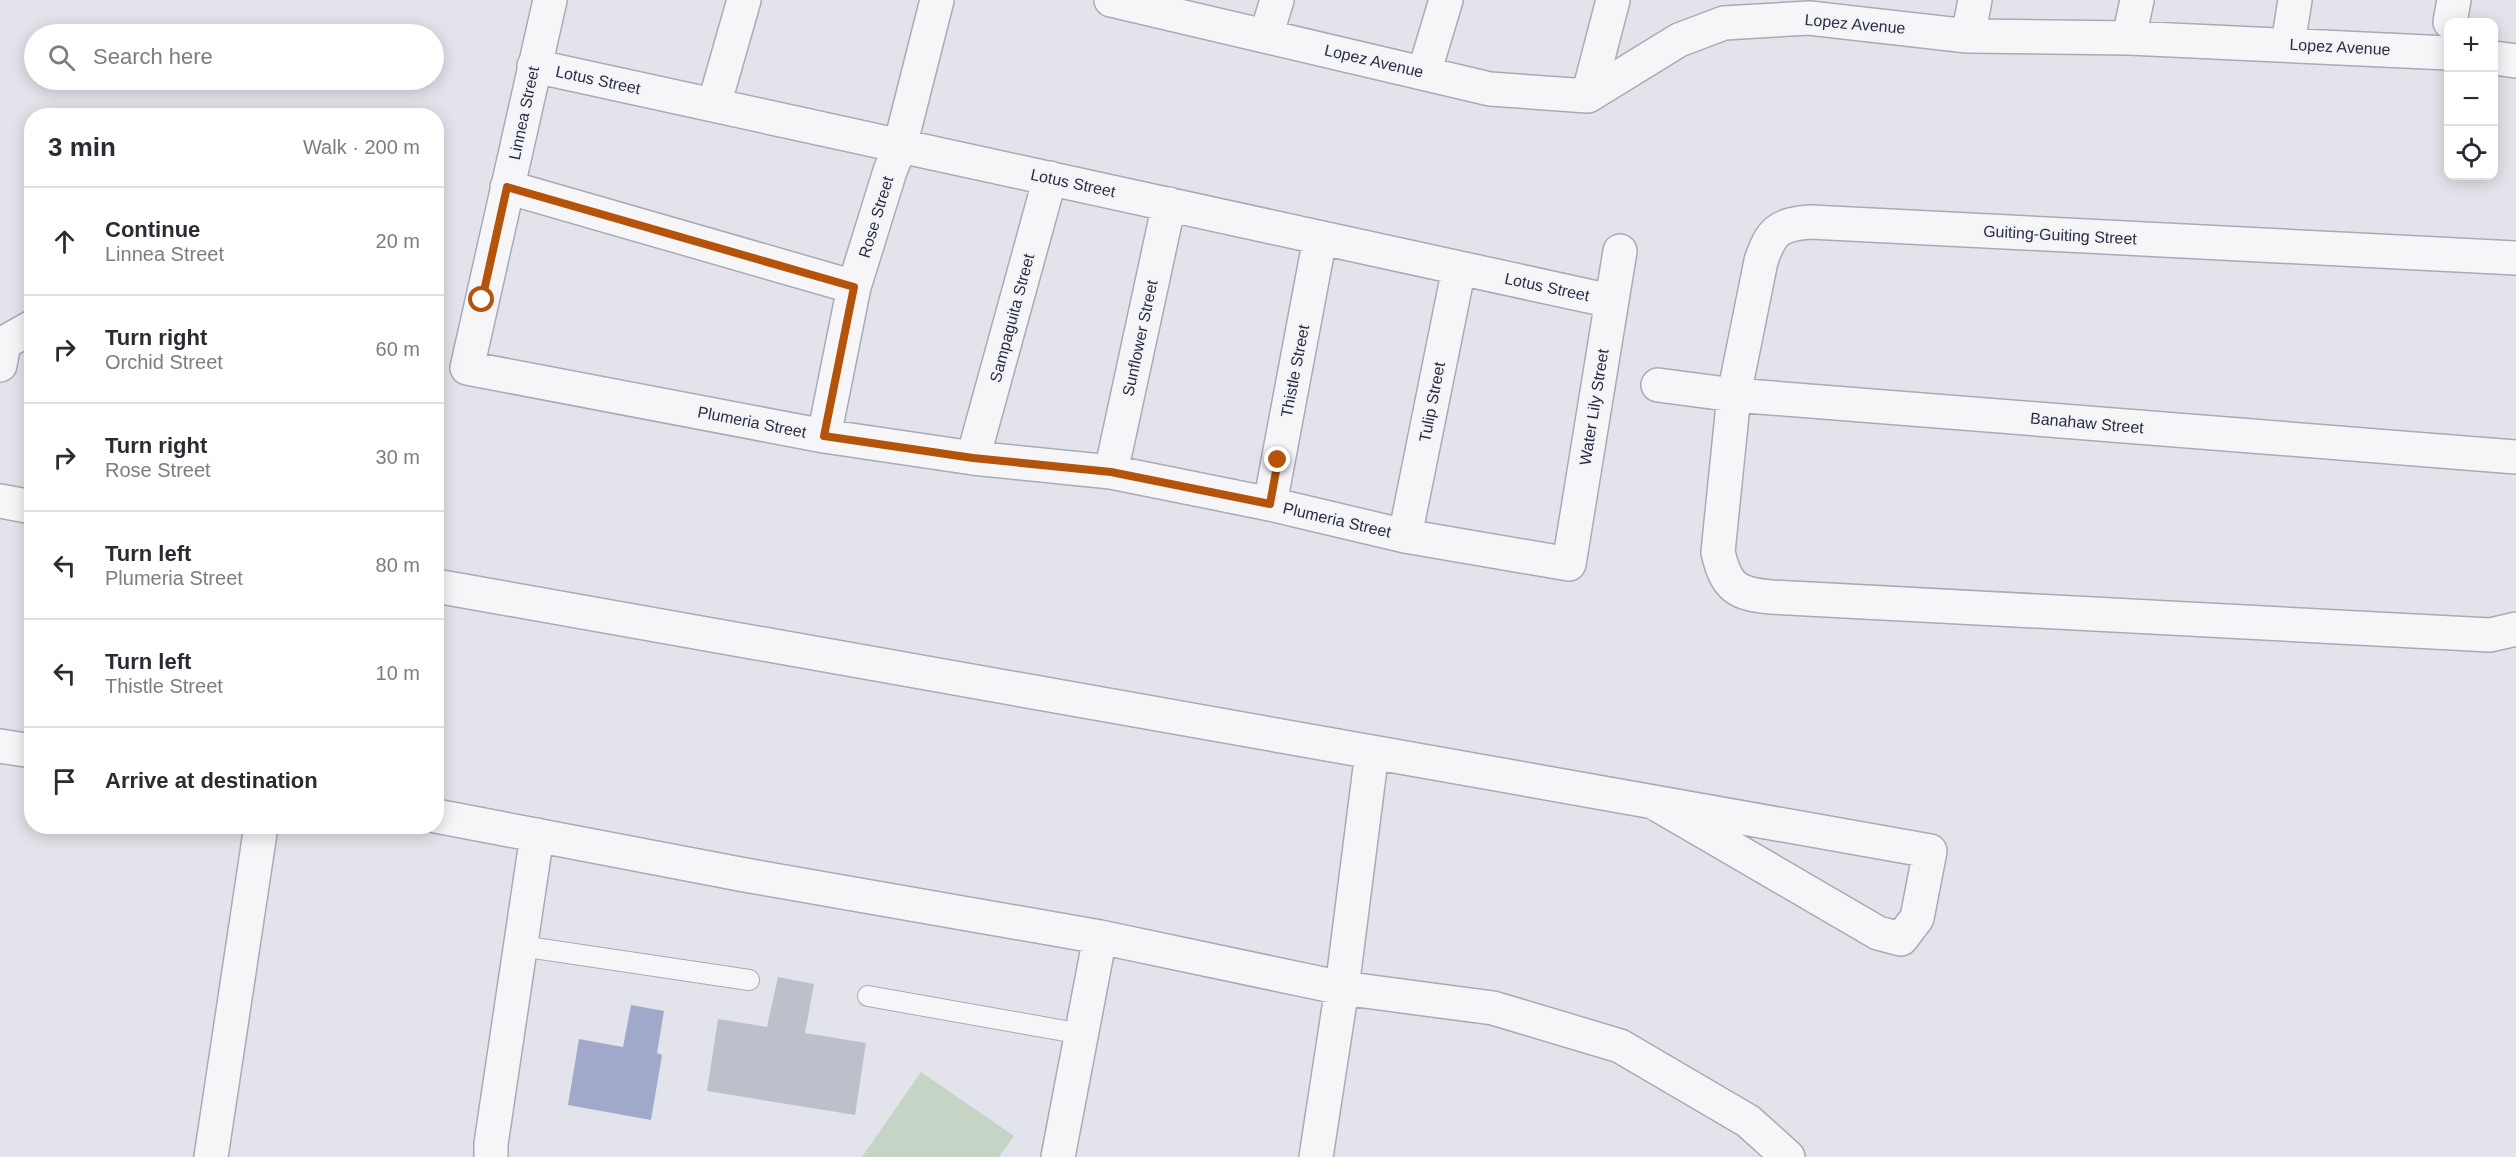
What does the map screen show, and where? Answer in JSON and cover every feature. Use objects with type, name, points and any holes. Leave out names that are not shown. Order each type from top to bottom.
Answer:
[{"type":"street","name":"Linnea Street","points":[[467,368],[550,0]]},
{"type":"street","points":[[714,105],[744,0]]},
{"type":"street","name":"Rose Street","points":[[824,436],[854,287],[900,146],[937,0]]},
{"type":"street","name":"Lopez Avenue","points":[[1111,0],[1490,90],[1587,96],[1678,40],[1724,23],[1811,9],[1968,36],[2129,38],[2288,44],[2444,40]]},
{"type":"street","points":[[1266,36],[1277,0]]},
{"type":"street","points":[[1425,73],[1446,0]]},
{"type":"street","points":[[1587,96],[1613,0]]},
{"type":"street","points":[[1968,36],[1975,0]]},
{"type":"street","points":[[2129,38],[2137,0]]},
{"type":"street","points":[[2288,44],[2295,0]]},
{"type":"street","points":[[2451,18],[2454,0]]},
{"type":"street","points":[[2498,59],[2516,61]]},
{"type":"street","name":"Lotus Street","points":[[534,66],[1611,301]]},
{"type":"street","name":"Sampaguita Street","points":[[973,458],[1050,178]]},
{"type":"street","points":[[507,187],[854,287]]},
{"type":"street","name":"Sunflower Street","points":[[1111,472],[1169,204]]},
{"type":"street","name":"Guiting-Guiting Street","points":[[2516,258],[1811,222],[1793,223],[1776,230],[1766,244],[1734,395],[1718,552],[1723,572],[1735,589],[1753,596],[2490,635],[2516,629]]},
{"type":"street","name":"Thistle Street","points":[[1270,504],[1320,238]]},
{"type":"street","name":"Water Lily Street","points":[[1569,564],[1620,251]]},
{"type":"street","name":"Tulip Street","points":[[1405,536],[1459,268]]},
{"type":"street","points":[[0,365],[4,343],[24,332]]},
{"type":"street","name":"Plumeria Street","points":[[467,368],[824,436],[973,458],[1111,472],[1270,504],[1405,536],[1569,564]]},
{"type":"street","name":"Banahaw Street","points":[[1658,385],[1734,395],[2516,457]]},
{"type":"street","points":[[0,501],[24,506]]},
{"type":"street","points":[[444,587],[1930,851],[1917,918],[1901,939],[1878,933],[1653,802]]},
{"type":"street","points":[[0,746],[24,750]]},
{"type":"street","points":[[1316,1157],[1342,988],[1372,752]]},
{"type":"street","points":[[444,818],[745,875],[1100,937],[1342,988],[1492,1008],[1620,1046],[1748,1121],[1788,1157]]},
{"type":"street","points":[[212,1157],[260,834]]},
{"type":"street","points":[[491,1157],[490,1144],[537,835]]},
{"type":"street","points":[[1058,1157],[1100,937]]},
{"type":"lane","points":[[521,946],[749,980]]},
{"type":"lane","points":[[868,996],[1082,1034]]},
{"type":"green space","points":[[921,1072],[1014,1136],[999,1157],[862,1157]]},
{"type":"water","points":[[631,1005],[664,1011],[657,1053],[662,1055],[651,1120],[568,1105],[579,1039],[623,1047]]},
{"type":"building","points":[[778,977],[814,984],[805,1033],[866,1043],[855,1115],[707,1091],[718,1019],[767,1027]]},
{"type":"route","points":[[482,300],[507,187],[854,287],[824,436],[973,458],[1111,472],[1270,504],[1278,460]]}]
